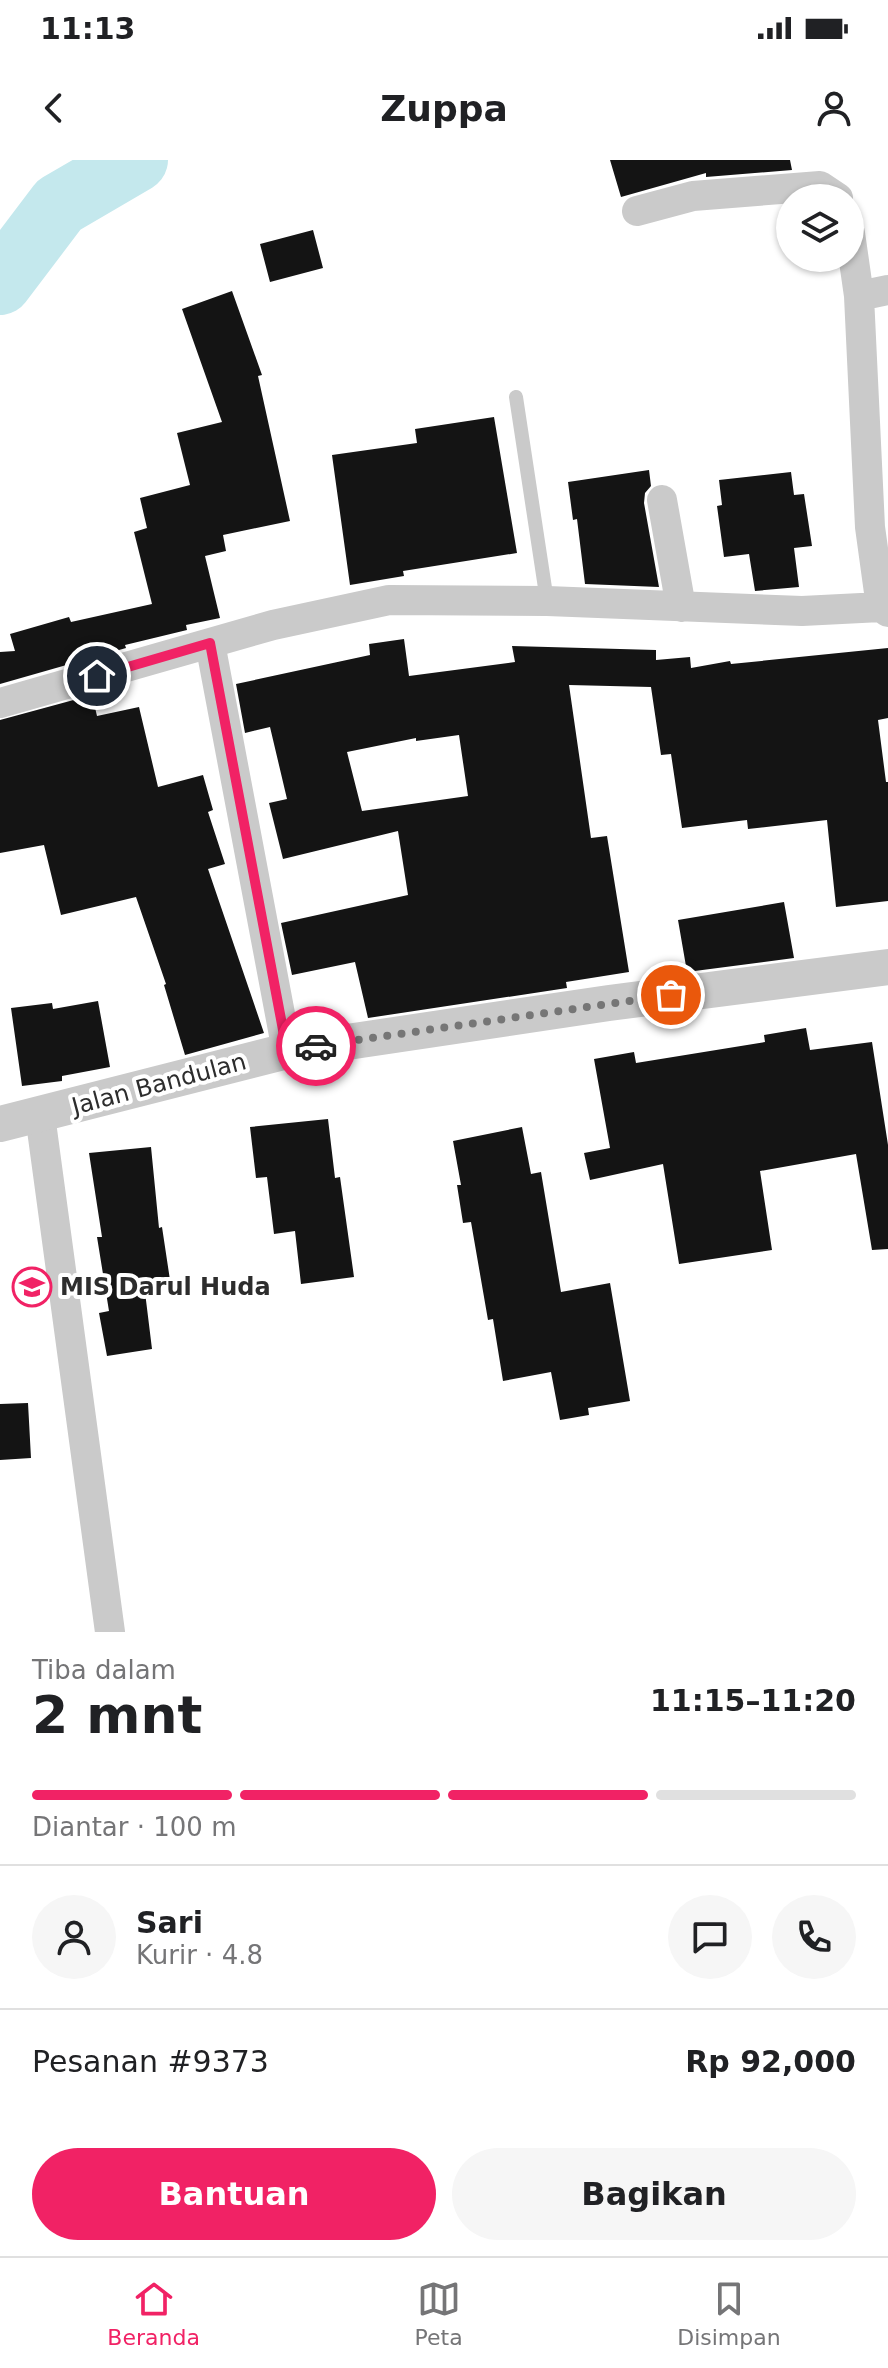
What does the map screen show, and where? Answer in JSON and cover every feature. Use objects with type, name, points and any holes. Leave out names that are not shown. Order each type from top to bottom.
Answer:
[{"type":"street","points":[[637,211],[693,196],[776,189]]},
{"type":"street","points":[[0,703],[322,613],[389,600],[547,601],[802,611],[885,610],[879,526],[873,293],[864,270]]},
{"type":"street","points":[[662,500],[681,607]]},
{"type":"street","points":[[210,643],[287,1051]]},
{"type":"street","name":"Jalan Bandulan","points":[[0,1124],[287,1051],[609,1003],[888,967]]},
{"type":"street","points":[[40,1115],[110,1632]]},
{"type":"lane","points":[[516,397],[547,601]]},
{"type":"building","points":[[610,160],[790,160],[792,170],[706,177],[706,173],[621,197]]},
{"type":"building","points":[[313,230],[323,268],[270,282],[260,244]]},
{"type":"building","points":[[232,291],[262,375],[258,376],[290,521],[223,535],[226,551],[205,556],[220,618],[186,625],[187,630],[125,645],[126,648],[0,684],[0,652],[15,651],[10,634],[69,617],[71,622],[152,604],[134,532],[147,528],[140,498],[190,485],[177,433],[222,422],[182,309]]},
{"type":"building","points":[[494,417],[517,553],[403,571],[404,576],[350,585],[332,455],[417,443],[415,429]]},
{"type":"building","points":[[649,470],[651,486],[645,493],[644,503],[659,587],[585,584],[577,519],[573,520],[568,482]]},
{"type":"building","points":[[791,472],[794,495],[804,494],[812,546],[794,548],[799,587],[755,591],[749,554],[724,557],[717,506],[722,505],[719,480]]},
{"type":"building","points":[[404,639],[409,676],[515,662],[512,646],[656,650],[656,660],[690,657],[691,668],[730,661],[731,664],[888,648],[888,718],[878,720],[888,782],[888,901],[836,907],[827,820],[748,829],[747,820],[682,828],[671,754],[661,755],[651,687],[569,685],[591,838],[607,836],[629,972],[566,982],[567,988],[368,1018],[355,962],[292,975],[281,923],[408,895],[398,831],[283,859],[269,803],[287,799],[270,727],[245,733],[236,684],[370,655],[369,644]],"holes":[[[459,735],[468,796],[362,811],[347,752],[416,738],[416,741]]]},
{"type":"building","points":[[92,695],[97,716],[139,707],[158,787],[203,775],[213,810],[208,812],[225,864],[208,869],[264,1033],[185,1055],[166,984],[136,897],[61,915],[44,845],[0,853],[0,720]]},
{"type":"building","points":[[784,902],[794,958],[687,972],[678,920]]},
{"type":"building","points":[[98,1001],[110,1067],[62,1076],[62,1081],[22,1086],[11,1008],[52,1003],[53,1009]]},
{"type":"building","points":[[806,1028],[810,1050],[872,1042],[888,1145],[888,1249],[872,1250],[856,1154],[760,1171],[772,1250],[679,1264],[663,1164],[590,1180],[584,1153],[610,1148],[594,1059],[634,1052],[636,1063],[765,1042],[764,1035]]},
{"type":"building","points":[[328,1119],[335,1178],[340,1177],[354,1277],[301,1284],[295,1231],[274,1234],[267,1177],[256,1178],[250,1127]]},
{"type":"building","points":[[522,1127],[531,1174],[541,1172],[561,1292],[610,1283],[630,1401],[588,1408],[589,1415],[560,1420],[551,1372],[503,1381],[493,1319],[488,1320],[471,1222],[463,1223],[457,1185],[461,1185],[453,1141]]},
{"type":"building","points":[[151,1147],[159,1228],[162,1227],[170,1280],[144,1284],[152,1349],[107,1356],[99,1313],[109,1311],[97,1237],[102,1237],[89,1153]]},
{"type":"building","points":[[28,1403],[31,1458],[0,1460],[0,1404]]},
{"type":"waterway","points":[[0,283],[59,205],[136,160]]},
{"type":"way so far","points":[[316,1046],[671,995]]},
{"type":"place","name":"MIS Darul Huda","points":[[32,1287]]},
{"type":"route","points":[[97,676],[210,643],[287,1051],[316,1046]]}]
